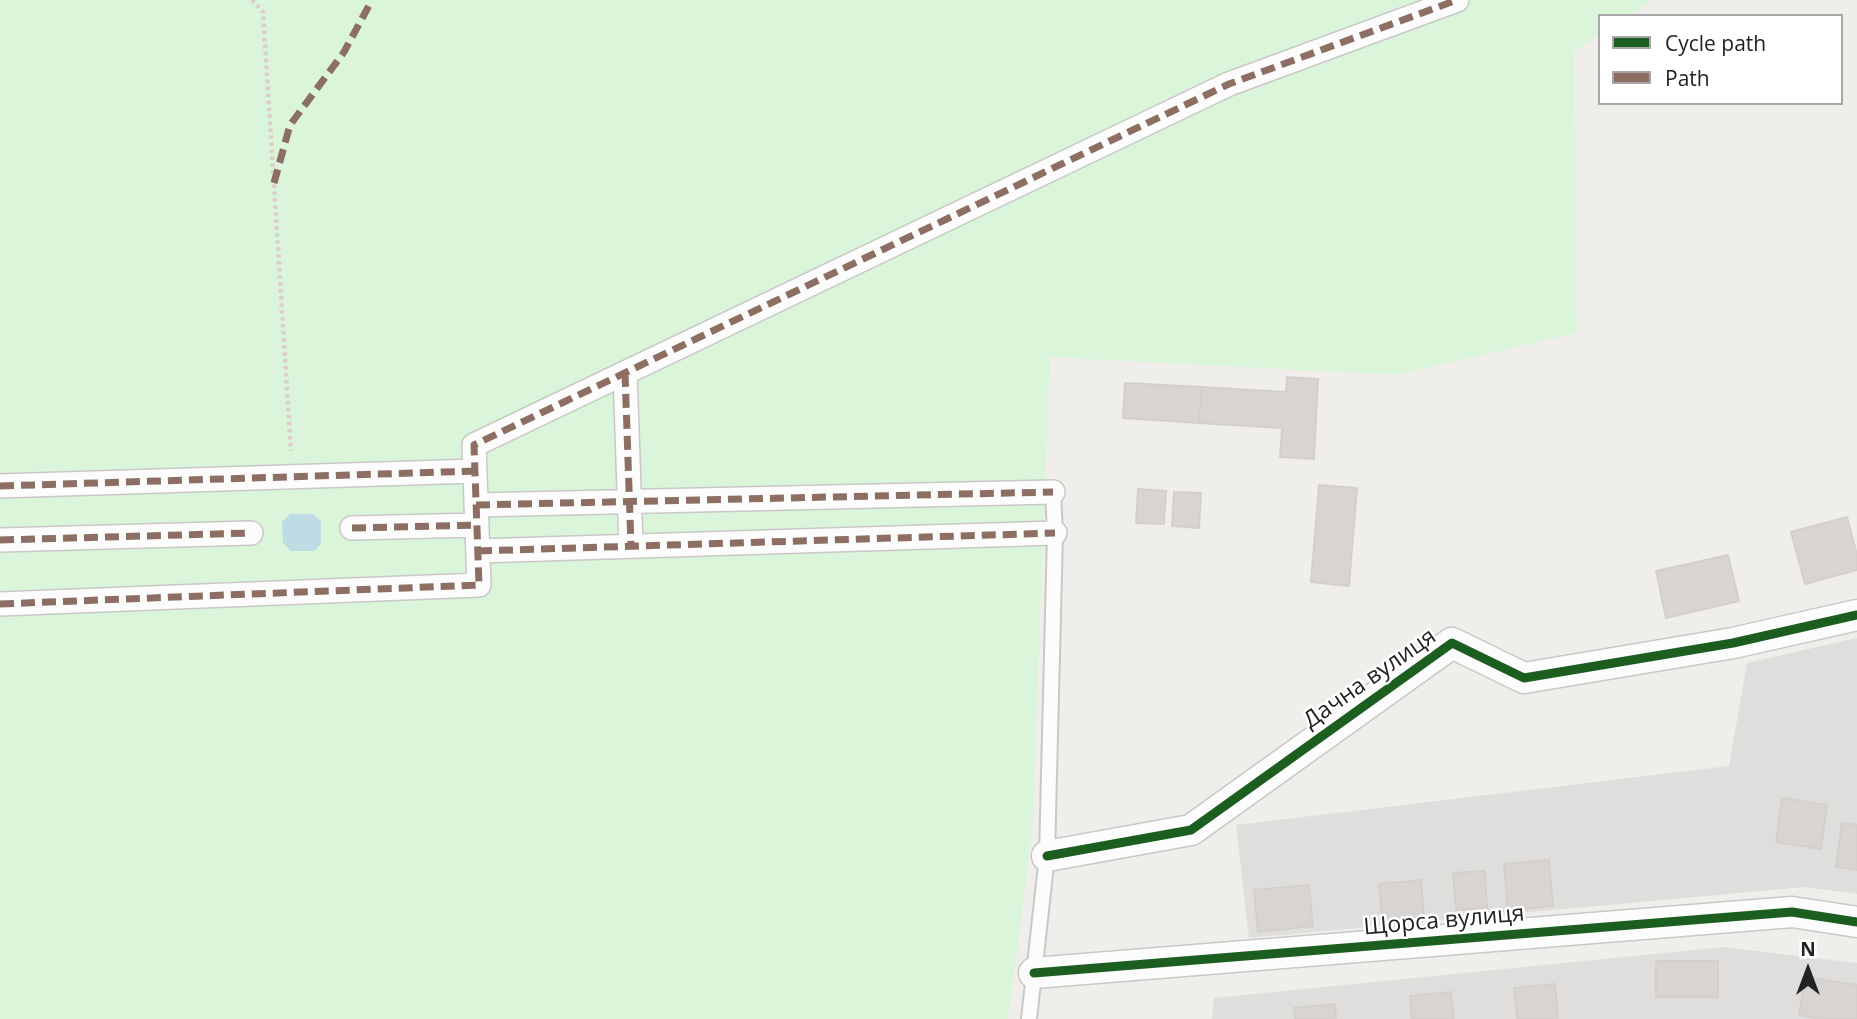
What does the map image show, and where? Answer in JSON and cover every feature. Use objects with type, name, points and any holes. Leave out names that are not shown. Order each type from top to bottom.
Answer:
[{"type":"street","points":[[0,604],[479,585],[474,445],[1229,84],[1457,0]]},
{"type":"street","points":[[625,373],[631,546]]},
{"type":"street","points":[[0,486],[475,471]]},
{"type":"street","points":[[352,528],[629,501],[1053,492]]},
{"type":"street","points":[[0,540],[251,533]]},
{"type":"street","points":[[478,551],[1055,533]]},
{"type":"street","name":"Дачна вулиця","points":[[1047,856],[1191,830],[1452,643],[1524,678],[1733,643],[1857,615]]},
{"type":"street","name":"Щорса вулиця","points":[[1034,973],[1792,912],[1857,922]]},
{"type":"lane","points":[[1029,1019],[1047,856],[1055,533],[1053,492]]},
{"type":"path","points":[[252,0],[262,12],[293,477]]},
{"type":"shaded area","points":[[1857,638],[1857,894],[1804,887],[1249,938],[1236,825],[1729,766],[1747,663]]},
{"type":"shaded area","points":[[1724,947],[1857,963],[1857,1019],[1212,1019],[1214,998]]},
{"type":"green space","points":[[0,0],[1653,0],[1631,14],[1598,14],[1598,35],[1574,51],[1577,333],[1395,375],[1050,357],[1032,834],[1008,1019],[0,1019]]},
{"type":"water","points":[[290,514],[313,514],[321,521],[321,544],[314,551],[291,551],[283,543],[282,522]]},
{"type":"building","points":[[1287,377],[1318,379],[1314,459],[1280,457],[1282,428],[1199,423],[1202,387],[1286,392]]},
{"type":"building","points":[[1125,383],[1202,387],[1199,423],[1123,418]]},
{"type":"building","points":[[1319,485],[1357,488],[1349,586],[1311,582]]},
{"type":"building","points":[[1138,489],[1166,491],[1164,524],[1136,523]]},
{"type":"building","points":[[1174,492],[1201,493],[1199,528],[1172,526]]},
{"type":"building","points":[[1847,517],[1857,555],[1857,570],[1805,584],[1791,532]]},
{"type":"building","points":[[1728,555],[1739,601],[1666,618],[1656,571]]},
{"type":"building","points":[[1782,798],[1827,805],[1821,849],[1776,842]]},
{"type":"building","points":[[1842,823],[1857,825],[1857,870],[1836,867]]},
{"type":"building","points":[[1549,860],[1553,906],[1508,911],[1504,864]]},
{"type":"building","points":[[1485,871],[1487,908],[1456,910],[1453,873]]},
{"type":"building","points":[[1421,880],[1424,917],[1382,920],[1379,884]]},
{"type":"building","points":[[1309,885],[1313,926],[1258,932],[1254,890]]},
{"type":"building","points":[[1656,961],[1718,961],[1718,997],[1656,997]]},
{"type":"building","points":[[1805,977],[1857,985],[1857,1019],[1823,1019],[1799,1015]]},
{"type":"building","points":[[1555,984],[1558,1019],[1517,1019],[1514,988]]},
{"type":"building","points":[[1451,992],[1454,1019],[1412,1019],[1410,996]]},
{"type":"building","points":[[1335,1004],[1336,1019],[1295,1019],[1294,1008]]},
{"type":"marked path","points":[[274,183],[290,125],[344,52],[372,0]]},
{"type":"marked path","points":[[0,604],[479,585],[474,445],[1229,84],[1457,0]]},
{"type":"marked path","points":[[625,373],[631,546]]},
{"type":"marked path","points":[[0,486],[475,471]]},
{"type":"marked path","points":[[476,505],[1053,492]]},
{"type":"marked path","points":[[352,528],[477,525]]},
{"type":"marked path","points":[[0,540],[251,533]]},
{"type":"marked path","points":[[478,551],[1055,533]]},
{"type":"cycle path","points":[[1047,856],[1191,830],[1452,643],[1524,678],[1733,643],[1857,615]]},
{"type":"cycle path","points":[[1034,973],[1792,912],[1857,922]]}]
